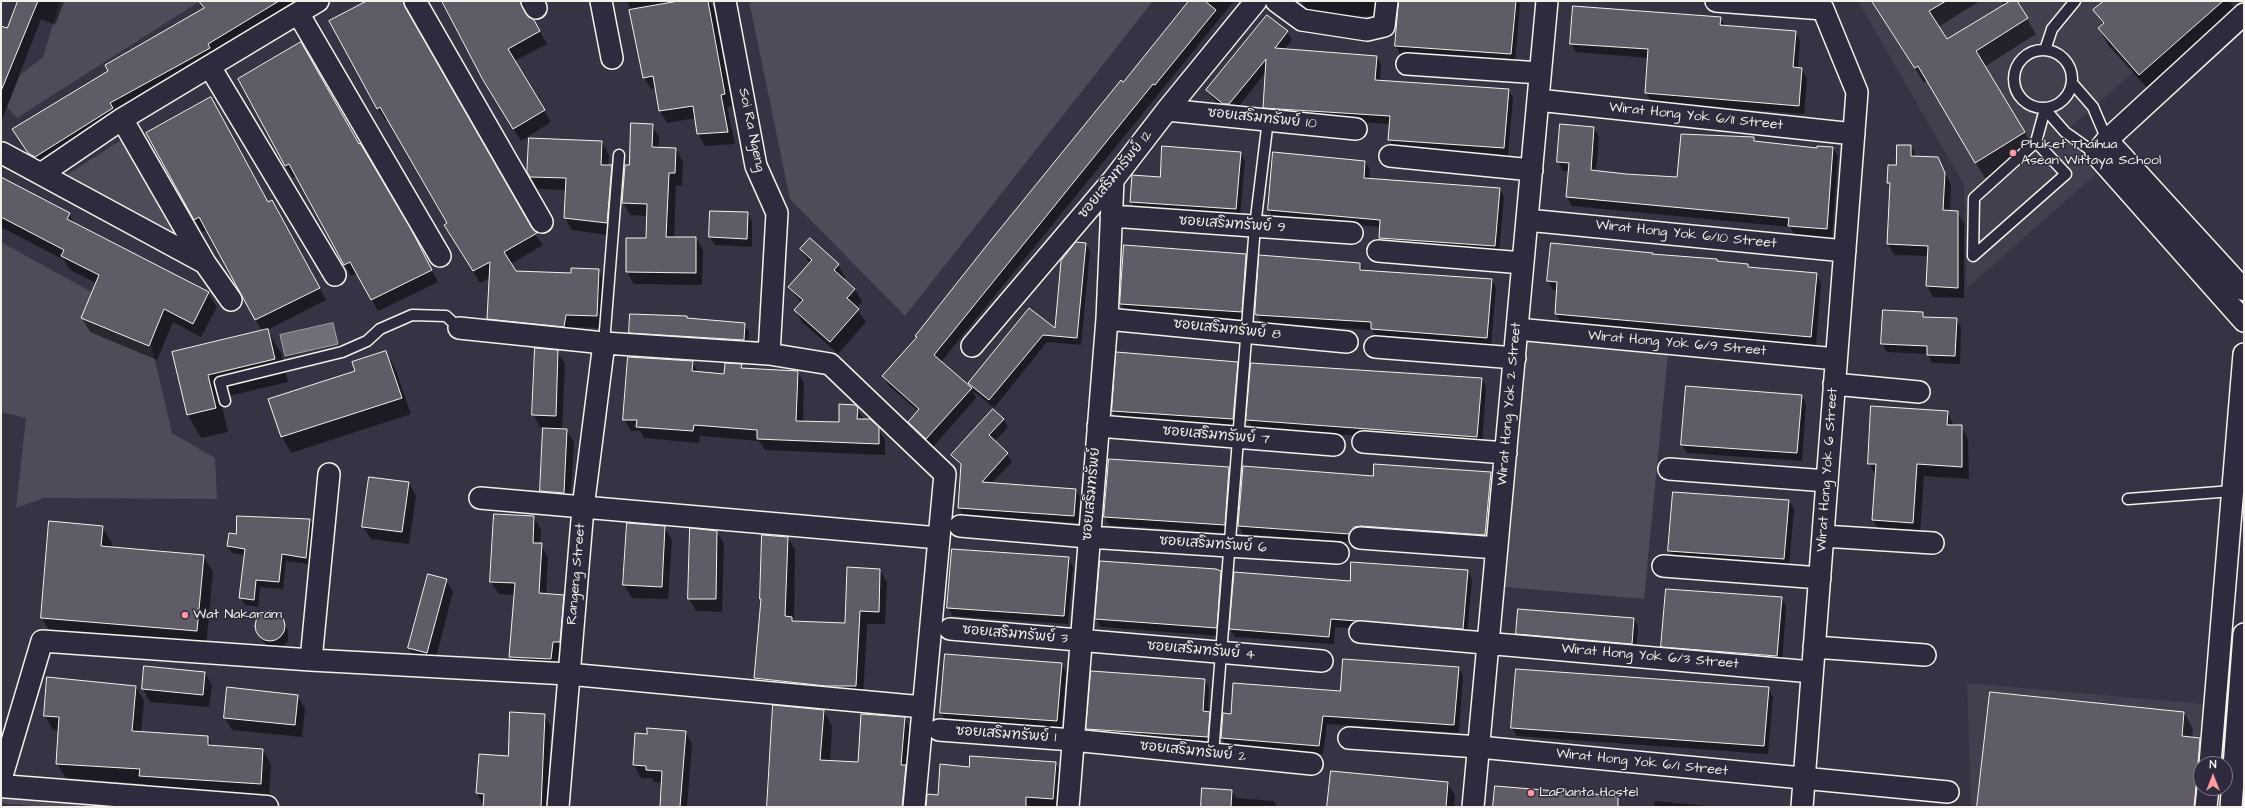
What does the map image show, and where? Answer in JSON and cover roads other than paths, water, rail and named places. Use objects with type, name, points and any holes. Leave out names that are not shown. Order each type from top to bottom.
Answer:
[{"type":"main road","points":[[1,786],[266,807]]},
{"type":"street","points":[[41,174],[122,119],[318,1]]},
{"type":"street","points":[[415,1],[542,222]]},
{"type":"street","points":[[601,1],[612,58]]},
{"type":"street","name":"Soi Ra Ngeng","points":[[725,1],[756,166],[777,213],[769,354]]},
{"type":"street","name":"ซอยเสริมทรัพย์ 12","points":[[972,346],[1113,180],[1167,110],[1256,1]]},
{"type":"street","points":[[1276,1],[1302,20],[1367,30],[1384,26],[1387,1]]},
{"type":"street","name":"Wirat Hong Yok 2 Street","points":[[1473,807],[1547,1]]},
{"type":"street","points":[[1716,1],[1820,5]]},
{"type":"street","name":"Wirat Hong Yok 6 Street","points":[[1802,807],[1857,92],[1820,5]]},
{"type":"street","points":[[298,13],[440,256]]},
{"type":"street","points":[[2101,147],[2244,14]]},
{"type":"street","points":[[1407,64],[1540,73]]},
{"type":"street","points":[[210,67],[335,275]]},
{"type":"street","name":"Wirat Hong Yok 6/11 Street","points":[[1538,100],[1854,134]]},
{"type":"street","name":"ซอยเสริมทรัพย์ 10","points":[[1167,110],[1356,129]]},
{"type":"street","points":[[122,119],[205,263],[231,300]]},
{"type":"street","points":[[2101,147],[2244,290]]},
{"type":"street","points":[[2101,147],[2244,321]]},
{"type":"street","points":[[2,154],[205,263]]},
{"type":"street","points":[[1390,156],[1532,170]]},
{"type":"street","name":"ซอยเสริมทรัพย์","points":[[1068,807],[1088,537],[1107,319],[1113,180]]},
{"type":"street","name":"ซอยเสริมทรัพย์ 9","points":[[1112,216],[1352,234]]},
{"type":"street","name":"Wirat Hong Yok 6/10 Street","points":[[1527,220],[1844,251]]},
{"type":"street","points":[[1378,251],[1523,264]]},
{"type":"street","name":"ซอยเสริมทรัพย์ 8","points":[[1107,319],[1347,342]]},
{"type":"street","points":[[459,328],[604,343],[769,354],[830,364],[945,474],[914,807]]},
{"type":"street","name":"Wirat Hong Yok 6/9 Street","points":[[1517,329],[1836,359]]},
{"type":"street","name":"Rangeng Street","points":[[558,807],[583,508],[604,343]]},
{"type":"street","points":[[1375,347],[1514,358]]},
{"type":"street","points":[[2211,756],[2244,354]]},
{"type":"street","points":[[1834,384],[1919,392]]},
{"type":"street","name":"ซอยเสริมทรัพย์ 7","points":[[1098,426],[1334,445]]},
{"type":"street","points":[[1363,442],[1506,453]]},
{"type":"street","points":[[1669,468],[1827,481]]},
{"type":"street","points":[[311,660],[329,474]]},
{"type":"street","points":[[480,498],[939,538]]},
{"type":"street","name":"ซอยเสริมทรัพย์ 6","points":[[960,526],[1088,537],[1338,553]]},
{"type":"street","points":[[1823,536],[1933,543]]},
{"type":"street","points":[[1360,538],[1497,548]]},
{"type":"street","points":[[1663,566],[1820,578]]},
{"type":"street","name":"ซอยเสริมทรัพย์ 3","points":[[950,629],[1080,640]]},
{"type":"street","name":"Wirat Hong Yok 6/3 Street","points":[[1360,632],[1488,642],[1812,672]]},
{"type":"street","points":[[2231,807],[2244,634]]},
{"type":"street","name":"ซอยเสริมทรัพย์ 4","points":[[1080,640],[1322,661]]},
{"type":"street","points":[[1,779],[42,641],[311,660],[568,674],[923,707]]},
{"type":"street","points":[[1814,646],[1925,655]]},
{"type":"street","name":"ซอยเสริมทรัพย์ 1","points":[[939,730],[1073,740]]},
{"type":"street","name":"Wirat Hong Yok 6/1 Street","points":[[1349,738],[1479,746],[1948,792]]},
{"type":"street","name":"ซอยเสริมทรัพย์ 2","points":[[1073,740],[1312,764]]},
{"type":"street","points":[[2206,807],[2207,796]]},
{"type":"lane","points":[[2045,50],[2052,29],[2075,1]]},
{"type":"lane","points":[[2036,142],[2066,174],[1973,256],[1974,198],[2036,142],[2045,109],[2063,100],[2069,93],[2072,83],[2072,73],[2068,63],[2061,56],[2052,51],[2032,51],[2023,57],[2016,68],[2013,82],[2020,98],[2028,105],[2045,109],[2065,132],[2101,147]]},
{"type":"lane","points":[[2072,83],[2093,107],[2101,147]]},
{"type":"lane","points":[[1213,754],[1231,546],[1237,437],[1255,226],[1268,120]]},
{"type":"lane","points":[[604,343],[619,155]]},
{"type":"lane","points":[[225,402],[220,382],[342,352],[367,341],[380,328],[412,315],[446,316],[459,328]]},
{"type":"lane","points":[[2128,498],[2232,491]]},
{"type":"place","name":"Phuket Thaihua Asean Wittaya School","points":[[2013,153]]},
{"type":"place","name":"Wat Nakaram","points":[[185,615]]},
{"type":"place","name":"LaPianta Hostel","points":[[1531,793]]}]
